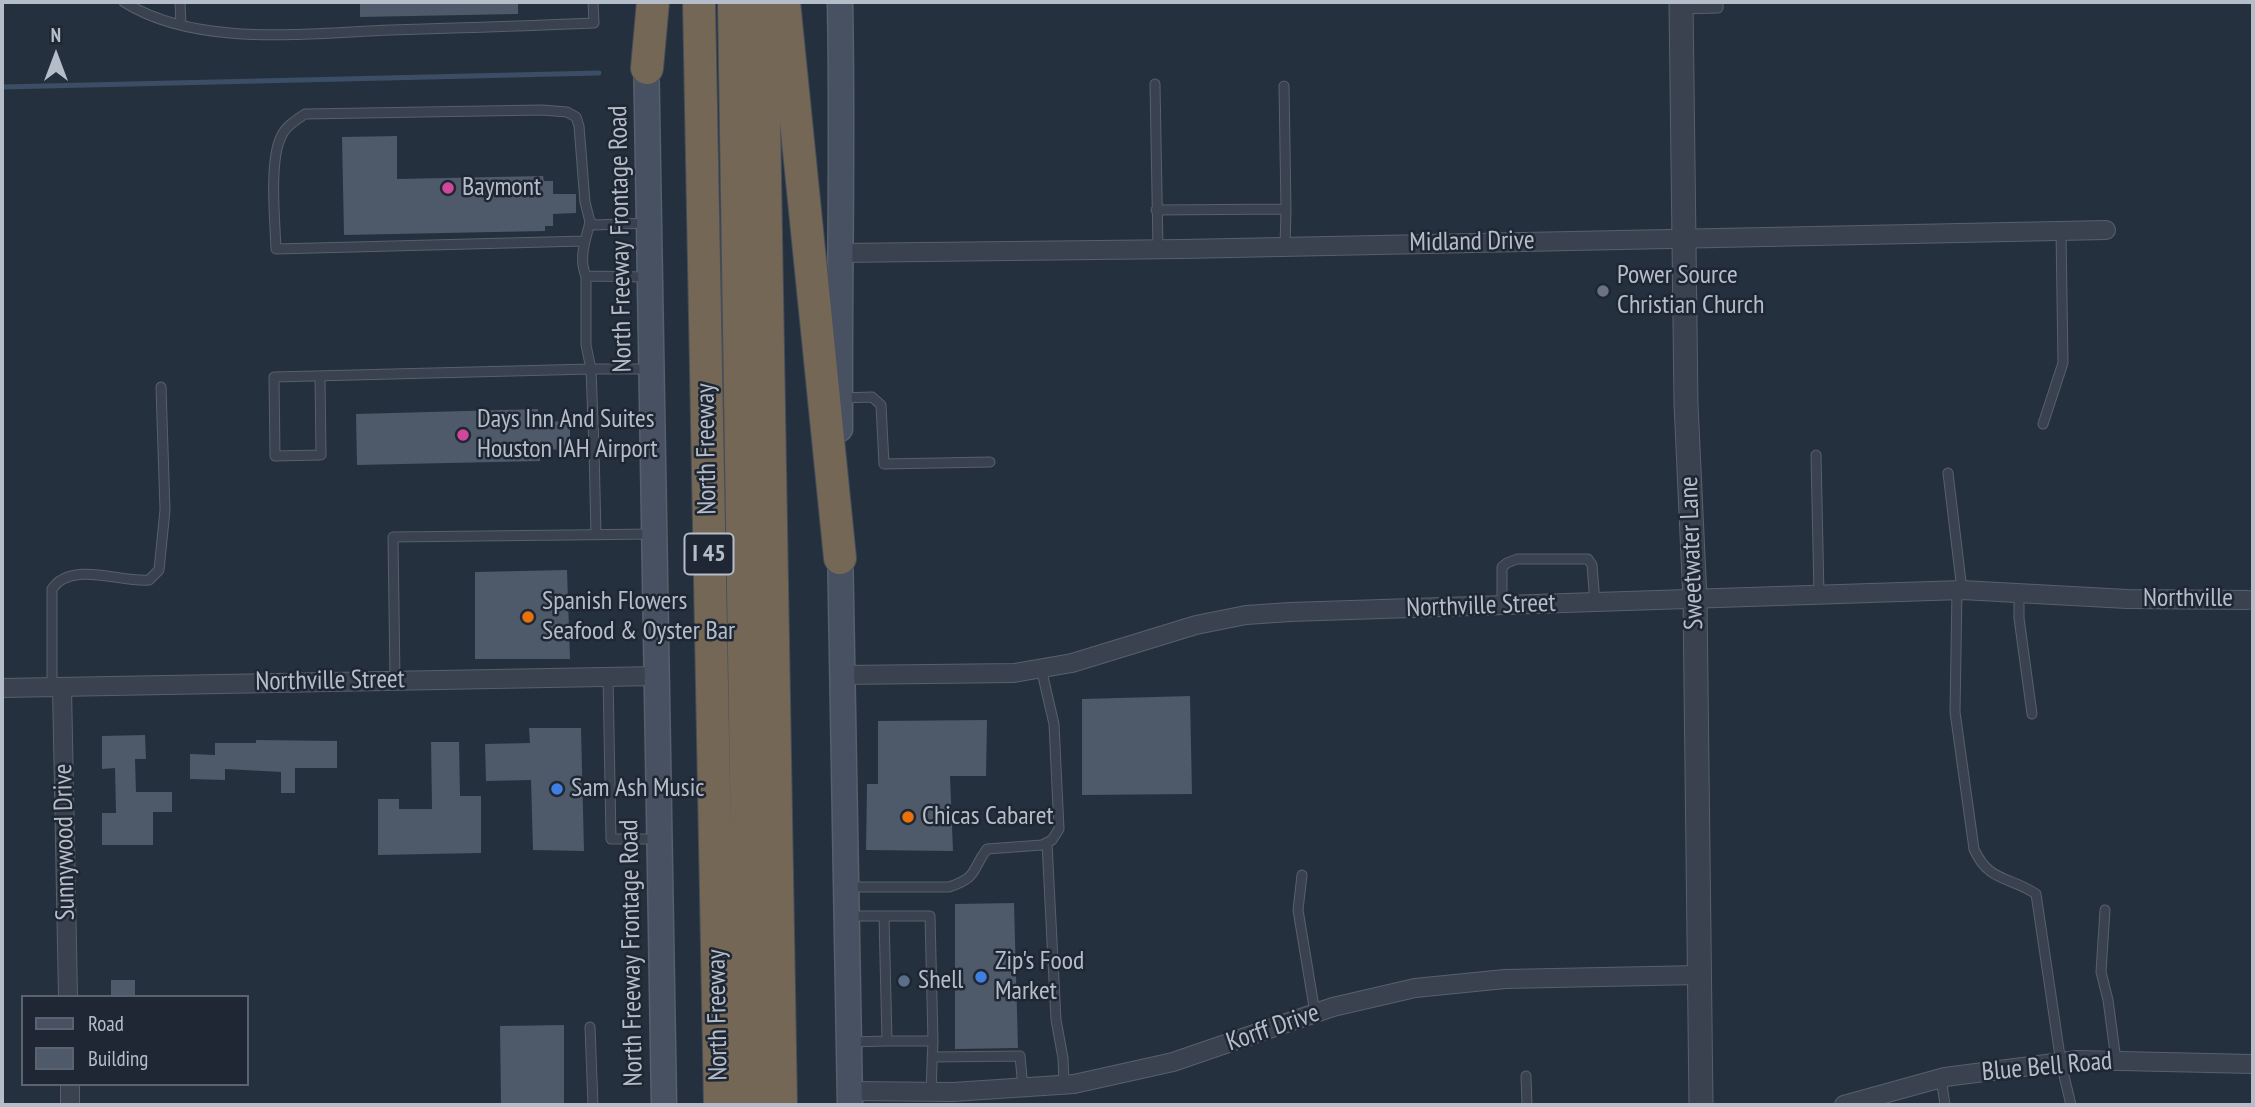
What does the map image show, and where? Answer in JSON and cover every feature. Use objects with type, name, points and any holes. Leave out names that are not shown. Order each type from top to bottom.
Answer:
[{"type":"highway","points":[[647,68],[653,2]]},
{"type":"highway","name":"North Freeway","points":[[699,2],[720,1105]]},
{"type":"highway","name":"North Freeway","points":[[734,2],[751,1105]]},
{"type":"highway","name":"I 45","points":[[762,2],[781,1105]]},
{"type":"highway","points":[[784,2],[840,558]]},
{"type":"main road","name":"North Freeway Frontage Road","points":[[642,2],[647,68],[664,1105]]},
{"type":"main road","points":[[840,2],[840,558],[850,1098]]},
{"type":"street","name":"Sweetwater Lane","points":[[1681,5],[1686,404],[1695,600],[1700,1105]]},
{"type":"street","name":"Midland Drive","points":[[839,253],[2106,230]]},
{"type":"street","name":"Northville Street","points":[[843,674],[1014,673],[1072,663],[1196,625],[1246,615],[1960,590],[2127,599]]},
{"type":"street","name":"Northville","points":[[2127,599],[2248,600]]},
{"type":"street","name":"Northville Street","points":[[2,688],[658,676]]},
{"type":"street","name":"Sunnywood Drive","points":[[57,687],[68,995]]},
{"type":"street","name":"Korff Drive","points":[[850,1098],[931,1091],[1023,1089],[1105,1079],[1173,1062],[1315,1013],[1415,988],[1505,979],[1699,975]]},
{"type":"street","name":"Blue Bell Road","points":[[1854,1104],[1941,1079],[2077,1060],[2253,1065]]},
{"type":"street","points":[[70,1086],[70,1105]]},
{"type":"lane","points":[[124,2],[135,9],[195,30],[259,35],[594,23],[593,2]]},
{"type":"lane","points":[[180,2],[181,25]]},
{"type":"lane","points":[[1681,5],[1718,8],[1718,2]]},
{"type":"lane","points":[[1155,84],[1158,249]]},
{"type":"lane","points":[[1284,86],[1285,247]]},
{"type":"lane","points":[[585,242],[276,248],[275,156],[281,136],[292,122],[305,114],[542,110],[567,112],[576,117],[585,202],[590,222],[585,242],[582,254],[586,276],[586,345],[591,369],[596,535]]},
{"type":"lane","points":[[1156,210],[1286,209]]},
{"type":"lane","points":[[590,222],[595,225],[650,223]]},
{"type":"lane","points":[[2043,424],[2063,363],[2061,231]]},
{"type":"lane","points":[[586,276],[651,277]]},
{"type":"lane","points":[[320,376],[321,455],[275,456],[274,377],[591,369],[653,369]]},
{"type":"lane","points":[[57,687],[52,589],[55,584],[61,578],[72,576],[97,575],[135,581],[149,580],[159,569],[165,510],[161,387]]},
{"type":"lane","points":[[839,398],[872,397],[881,405],[884,464],[990,462]]},
{"type":"lane","points":[[594,449],[654,449]]},
{"type":"lane","points":[[1816,455],[1819,596]]},
{"type":"lane","points":[[1948,473],[1960,590],[1955,712],[1974,849],[1990,873],[2036,894],[2061,1063],[2070,1105]]},
{"type":"lane","points":[[395,680],[393,537],[656,534]]},
{"type":"lane","points":[[1502,606],[1502,567],[1517,559],[1588,559],[1592,565],[1595,603]]},
{"type":"lane","points":[[2019,593],[2019,618],[2032,714]]},
{"type":"lane","points":[[846,887],[948,887],[962,883],[973,875],[987,849],[1042,845],[1052,840],[1059,829],[1060,815],[1054,724],[1041,668]]},
{"type":"lane","points":[[608,676],[611,839],[660,839]]},
{"type":"lane","points":[[1047,843],[1056,1020],[1063,1058],[1064,1085]]},
{"type":"lane","points":[[1302,875],[1298,910],[1315,1013]]},
{"type":"lane","points":[[2105,910],[2101,972],[2108,1000],[2116,1060]]},
{"type":"lane","points":[[847,916],[930,916],[933,1041],[931,1091]]},
{"type":"lane","points":[[884,916],[887,1041]]},
{"type":"lane","points":[[590,1027],[593,1105]]},
{"type":"lane","points":[[849,1042],[933,1041]]},
{"type":"lane","points":[[932,1056],[1020,1056],[1023,1089]]},
{"type":"lane","points":[[1526,1076],[1527,1105]]},
{"type":"lane","points":[[1941,1079],[1945,1105]]},
{"type":"building","points":[[360,2],[518,2],[518,14],[360,17]]},
{"type":"building","name":"Baymont","points":[[397,136],[397,179],[543,176],[544,181],[553,181],[553,194],[576,194],[576,213],[553,214],[553,226],[545,226],[545,231],[344,235],[342,137]]},
{"type":"building","name":"Days Inn And Suites Houston IAH Airport","points":[[538,409],[539,422],[570,421],[570,449],[540,450],[540,461],[357,465],[356,414]]},
{"type":"building","points":[[567,570],[570,659],[475,659],[475,572]]},
{"type":"building","points":[[1190,696],[1192,794],[1082,795],[1082,699]]},
{"type":"building","points":[[987,720],[986,776],[950,776],[953,851],[866,850],[867,784],[878,784],[878,721]]},
{"type":"building","name":"Sam Ash Music","points":[[529,728],[581,728],[584,851],[533,850],[531,780],[486,781],[485,744],[530,743]]},
{"type":"building","points":[[145,735],[146,759],[135,759],[136,792],[172,792],[172,812],[153,812],[153,845],[102,845],[102,813],[116,813],[115,768],[102,769],[102,736]]},
{"type":"building","points":[[256,740],[337,741],[337,768],[295,768],[295,793],[281,793],[281,772],[225,769],[225,780],[190,779],[190,754],[215,755],[215,743],[256,743]]},
{"type":"building","points":[[431,742],[459,742],[460,796],[481,796],[481,853],[378,855],[378,799],[399,799],[399,809],[432,809]]},
{"type":"building","points":[[1014,903],[1018,1048],[955,1049],[955,904]]},
{"type":"building","points":[[111,980],[135,980],[135,995],[111,995]]},
{"type":"building","points":[[564,1025],[564,1105],[501,1105],[500,1026]]},
{"type":"waterway","points":[[2,87],[599,73]]},
{"type":"place","name":"Baymont","points":[[448,188]]},
{"type":"place","name":"Power Source Christian Church","points":[[1603,291]]},
{"type":"place","name":"Days Inn And Suites Houston IAH Airport","points":[[463,435]]},
{"type":"place","name":"Spanish Flowers Seafood & Oyster Bar","points":[[528,617]]},
{"type":"place","name":"Sam Ash Music","points":[[557,789]]},
{"type":"place","name":"Chicas Cabaret","points":[[908,817]]},
{"type":"place","name":"Zip's Food Market","points":[[981,977]]},
{"type":"place","name":"Shell","points":[[904,981]]}]
